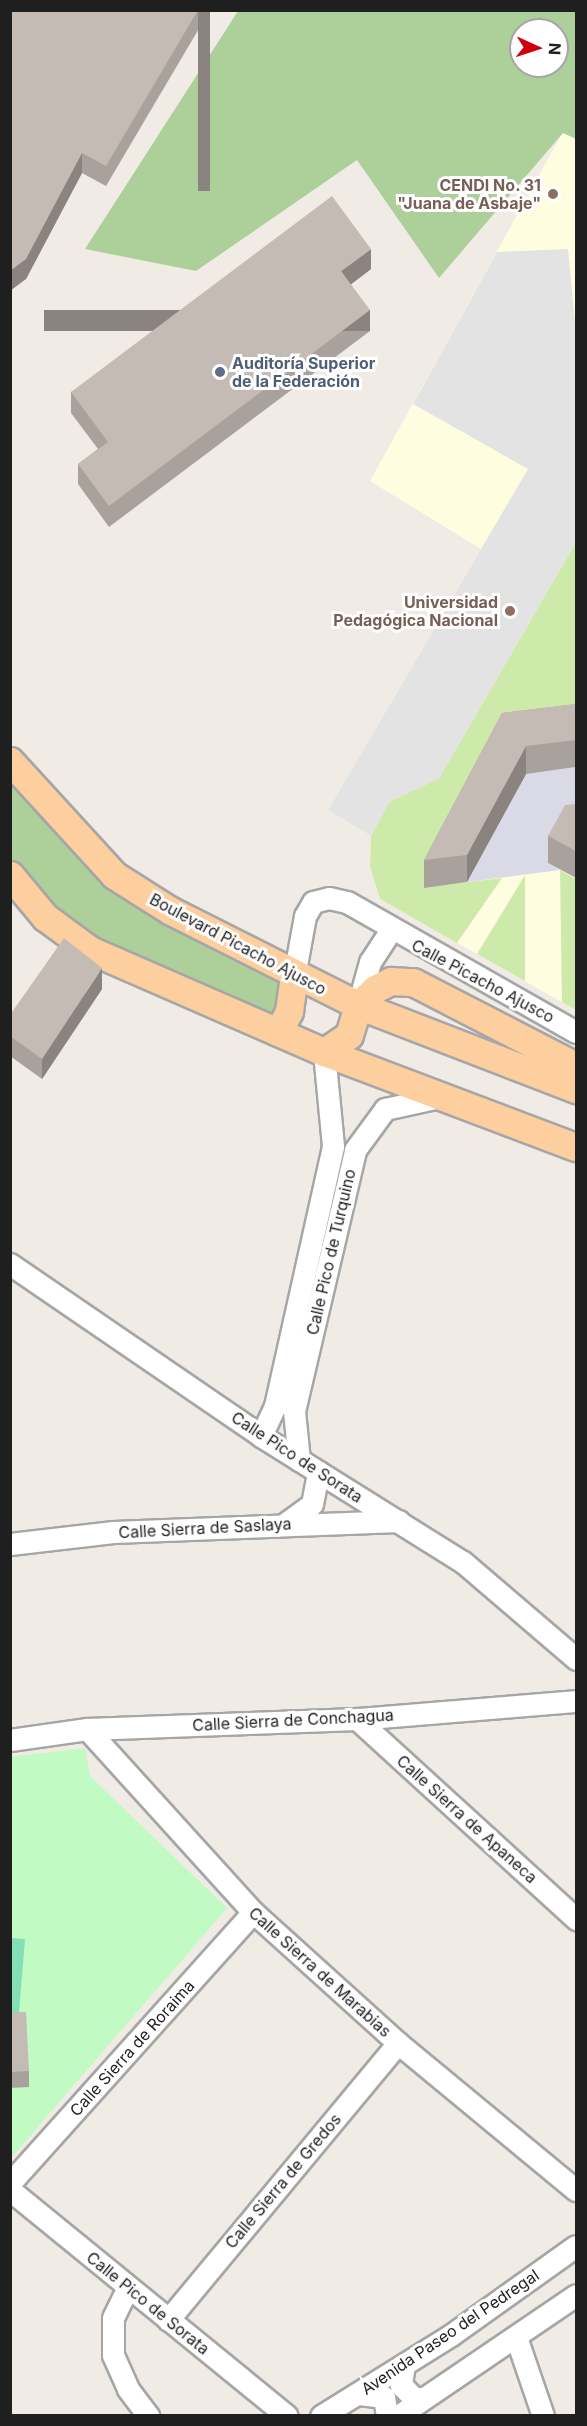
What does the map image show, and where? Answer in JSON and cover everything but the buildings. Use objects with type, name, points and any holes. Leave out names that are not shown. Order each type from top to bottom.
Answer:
[{"type":"main road","name":"Boulevard Picacho Ajusco","points":[[10,761],[114,875],[294,976],[358,1005],[576,1089]]},
{"type":"main road","points":[[10,875],[45,917],[90,950],[324,1052],[576,1147]]},
{"type":"main road","points":[[278,1032],[290,1011],[294,976]]},
{"type":"main road","points":[[324,1052],[349,1035],[358,1005],[391,981],[413,981],[576,1066]]},
{"type":"street","name":"Calle Picacho Ajusco","points":[[294,976],[304,916],[313,902],[347,902],[390,931],[576,1032]]},
{"type":"street","points":[[358,1005],[370,962],[390,931]]},
{"type":"street","name":"Calle Pico de Turquino","points":[[261,1436],[275,1406],[332,1156],[332,1099],[324,1052]]},
{"type":"street","name":"Calle Pico de Turquino","points":[[299,1460],[294,1411],[355,1150],[385,1109],[440,1097]]},
{"type":"street","name":"Calle Pico de Sorata","points":[[10,1264],[261,1436],[463,1562],[576,1659]]},
{"type":"street","points":[[286,1523],[312,1504],[318,1472]]},
{"type":"street","name":"Calle Sierra de Saslaya","points":[[10,1544],[286,1523],[399,1521]]},
{"type":"street","name":"Calle Sierra de Conchagua","points":[[10,1740],[87,1729],[357,1719],[576,1701]]},
{"type":"street","name":"Calle Sierra de Apaneca","points":[[357,1719],[576,1919]]},
{"type":"street","name":"Calle Sierra de Marabias","points":[[87,1729],[254,1912],[398,2043],[576,2190]]},
{"type":"street","name":"Calle Sierra de Roraima","points":[[10,2183],[254,1912]]},
{"type":"street","name":"Calle Sierra de Gredos","points":[[168,2320],[398,2043]]},
{"type":"street","name":"Calle Pico de Sorata","points":[[10,2190],[287,2415]]},
{"type":"street","name":"Avenida Paseo del Pedregal","points":[[321,2415],[404,2365],[576,2246]]},
{"type":"street","points":[[128,2287],[113,2318],[113,2355],[128,2389],[148,2415]]},
{"type":"street","points":[[398,2415],[576,2295]]},
{"type":"street","points":[[516,2337],[543,2415]]},
{"type":"street","points":[[404,2365],[401,2385],[414,2398],[424,2398]]},
{"type":"street","points":[[359,2394],[384,2397],[387,2415]]},
{"type":"shaded area","name":"Universidad Pedagógica Nacional","points":[[563,132],[576,139],[576,1010],[380,899],[370,867],[371,836],[328,810],[481,549],[370,481]]},
{"type":"shaded area","points":[[568,249],[576,332],[576,542],[439,778],[389,802],[371,836],[328,810],[528,469],[413,404],[497,252]]},
{"type":"shaded area","points":[[576,767],[576,831],[548,863],[560,870],[467,882],[526,774]]},
{"type":"green space","points":[[238,11],[576,11],[576,139],[563,133],[439,278],[357,160],[196,271],[85,249]]},
{"type":"green space","points":[[576,542],[576,731],[424,887],[502,878],[457,943],[380,899],[370,867],[371,836],[389,802],[439,778]]},
{"type":"green space","points":[[10,761],[114,878],[290,980],[271,1030],[93,948],[11,871]]},
{"type":"green space","points":[[560,870],[576,879],[576,1010],[562,1002]]},
{"type":"green space","points":[[525,875],[525,981],[477,954]]},
{"type":"green space","points":[[85,1748],[90,1776],[227,1908],[12,2157],[11,1757]]},
{"type":"green space","points":[[10,1938],[25,1939],[19,2012],[11,2012]]},
{"type":"place","name":"CENDI No. 31 \"Juana de Asbaje\"","points":[[553,194]]},
{"type":"place","name":"Auditoría Superior de la Federación","points":[[220,372]]},
{"type":"place","name":"Universidad Pedagógica Nacional","points":[[510,611]]}]
